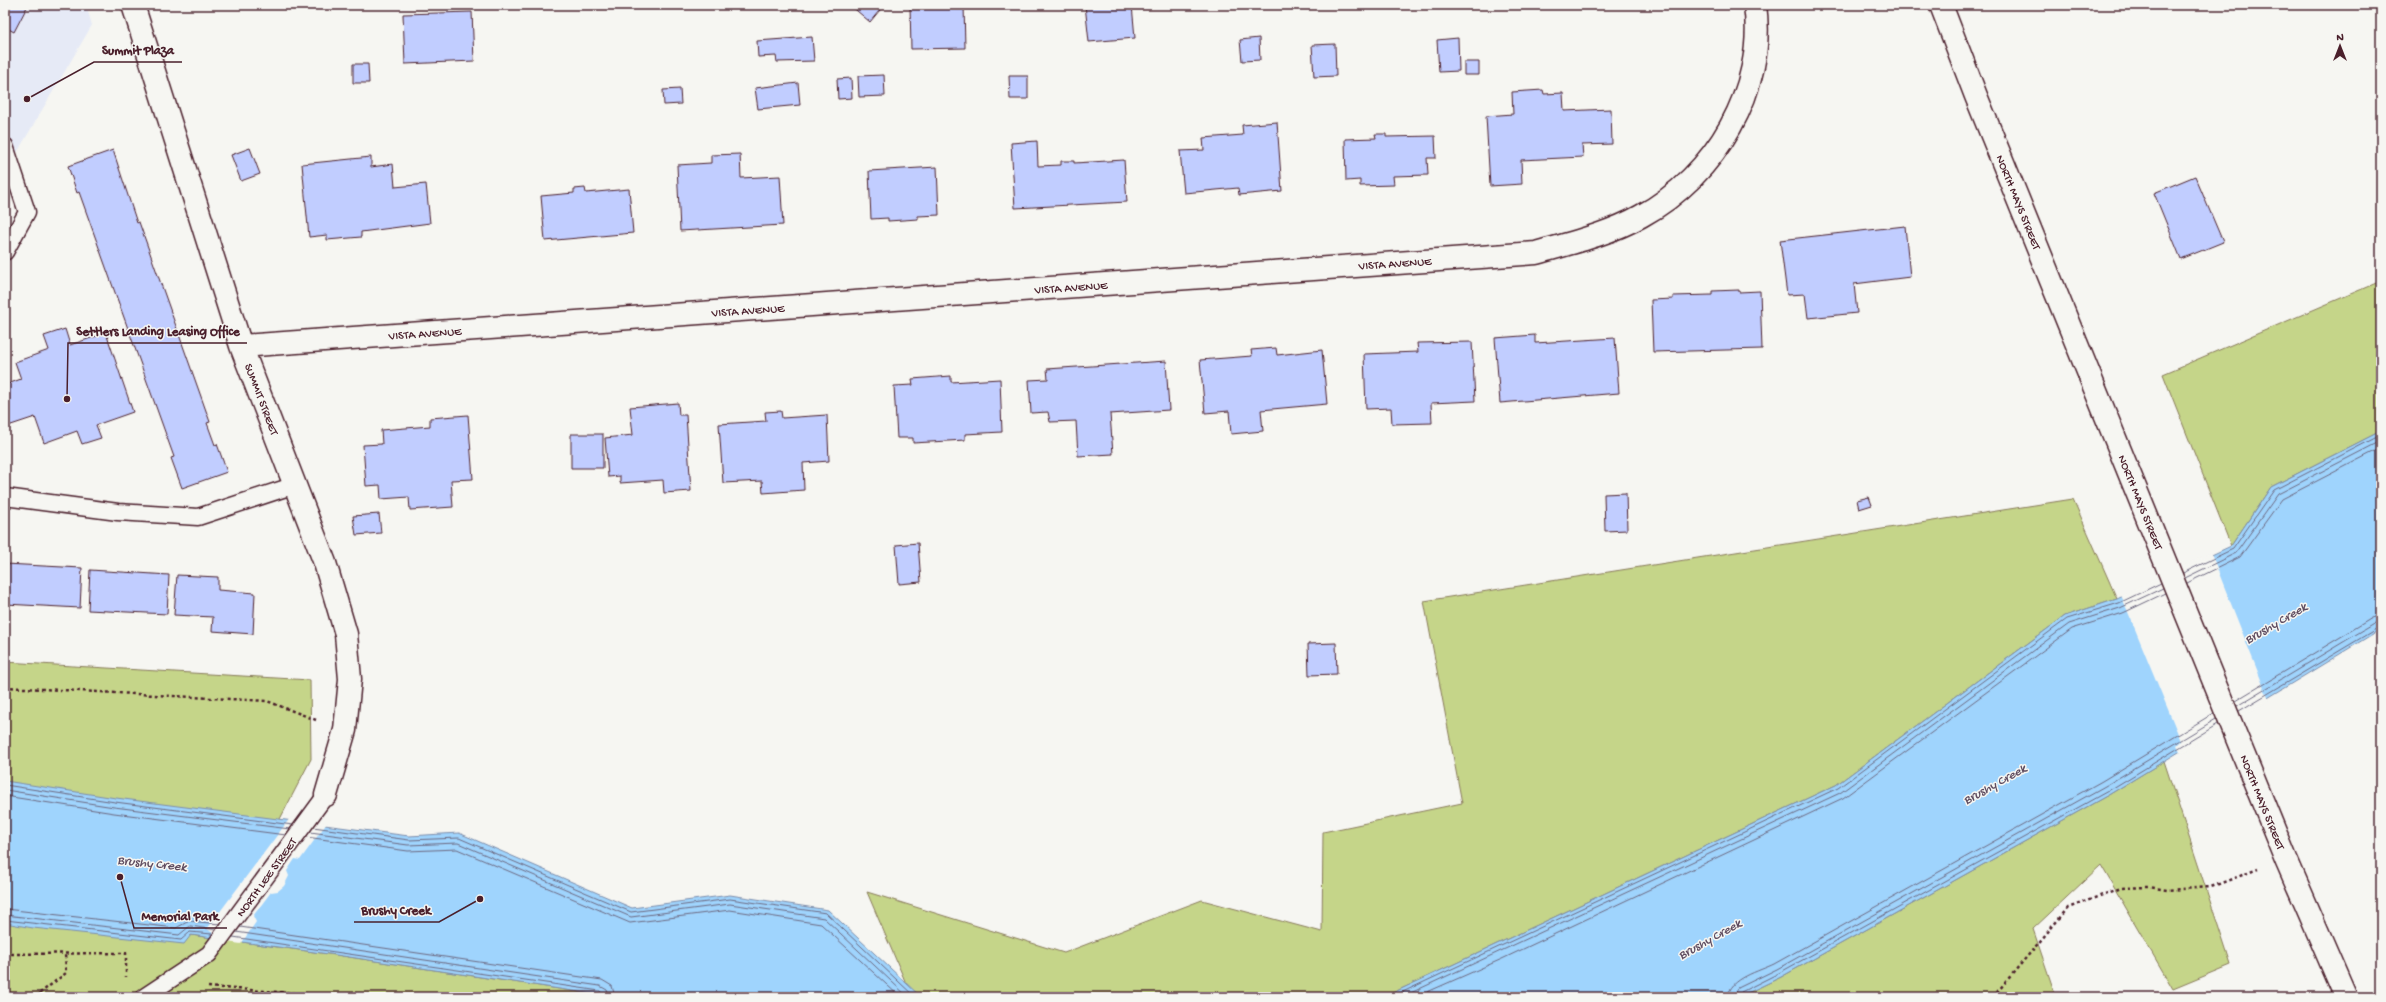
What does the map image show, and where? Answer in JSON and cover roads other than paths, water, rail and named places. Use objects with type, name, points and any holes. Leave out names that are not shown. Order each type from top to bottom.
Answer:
[{"type":"street","name":"SUMMIT STREET","points":[[133,5],[241,346],[325,563],[346,634],[350,679],[345,730],[326,795]]},
{"type":"street","name":"VISTA AVENUE","points":[[241,346],[1536,253],[1594,236],[1642,216],[1684,186],[1713,155],[1736,116],[1751,77],[1758,27],[1755,5]]},
{"type":"street","name":"NORTH MAYS STREET","points":[[1941,5],[1976,96],[2286,859],[2346,997]]},
{"type":"lane","points":[[5,146],[27,212],[5,252]]},
{"type":"lane","points":[[5,497],[118,512],[198,517],[295,484]]},
{"type":"lane","name":"NORTH LEE STREET","points":[[144,997],[209,954],[326,795]]},
{"type":"water","points":[[2381,431],[2381,629],[2110,794],[1781,977],[1739,997],[1384,997],[1836,785],[2065,616],[2117,599],[2231,546],[2271,487]]},
{"type":"water","points":[[5,781],[116,798],[409,836],[459,833],[632,908],[730,895],[828,910],[921,997],[612,997],[336,955],[191,935],[184,944],[33,928],[5,923]]},
{"type":"place","name":"Summit Plaza","points":[[27,99]]},
{"type":"place","name":"Settlers Landing Leasing Office","points":[[67,399]]},
{"type":"place","name":"Memorial Park","points":[[120,877]]},
{"type":"place","name":"Brushy Creek","points":[[480,899]]}]
